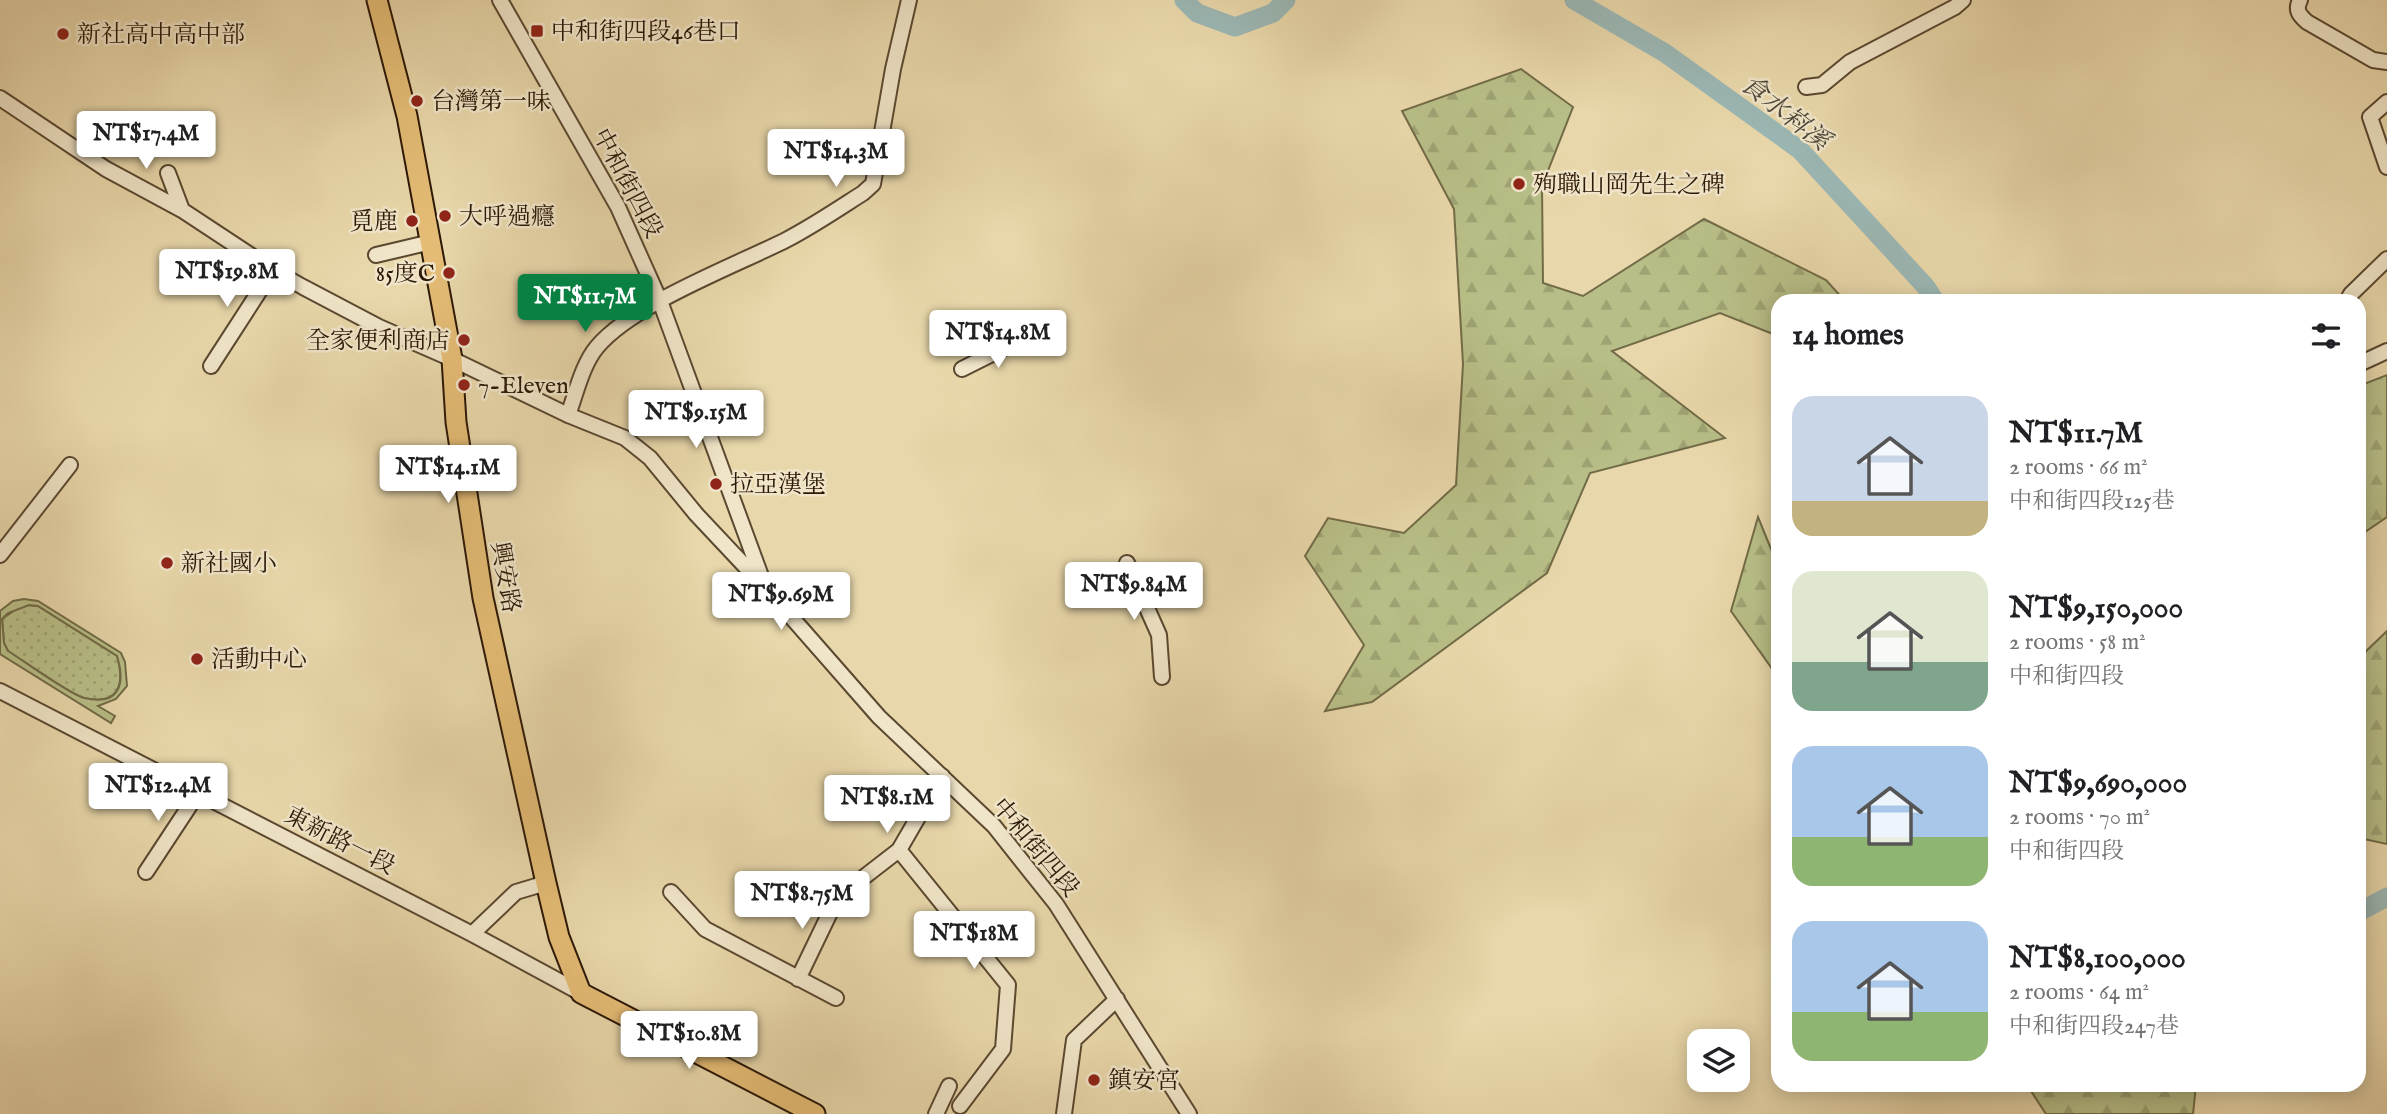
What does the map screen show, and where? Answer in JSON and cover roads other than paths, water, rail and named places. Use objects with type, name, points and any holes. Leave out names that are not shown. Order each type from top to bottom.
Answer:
[{"type":"main road","name":"興安路","points":[[377,0],[407,116],[452,359],[456,422],[483,598],[559,937],[581,993]]},
{"type":"main road","points":[[581,993],[815,1114]]},
{"type":"street","name":"中和街四段","points":[[500,0],[618,207],[660,301],[765,587],[879,717],[994,827],[1056,904],[1189,1114]]},
{"type":"street","points":[[568,415],[589,359],[616,329],[660,301],[789,239],[873,184],[909,0]]},
{"type":"street","points":[[1806,87],[1822,85],[1850,62],[1955,7],[1963,0]]},
{"type":"street","points":[[2300,0],[2297,6],[2299,15],[2307,22],[2373,60],[2387,62]]},
{"type":"street","points":[[0,98],[106,170],[182,210],[273,270],[379,327],[568,415],[625,438],[650,458],[696,514],[765,587]]},
{"type":"street","points":[[2387,102],[2370,117],[2387,167]]},
{"type":"street","points":[[168,173],[182,210]]},
{"type":"street","points":[[376,256],[431,243]]},
{"type":"street","points":[[2351,294],[2387,259]]},
{"type":"street","points":[[211,366],[273,270]]},
{"type":"street","points":[[962,369],[1018,341]]},
{"type":"street","points":[[2366,361],[2387,351]]},
{"type":"street","points":[[0,555],[13,534],[70,465]]},
{"type":"street","points":[[1127,563],[1159,635],[1162,677]]},
{"type":"street","name":"東新路一段","points":[[0,691],[581,993]]},
{"type":"street","points":[[798,979],[838,898],[899,850],[942,776]]},
{"type":"street","points":[[146,872],[198,793]]},
{"type":"street","points":[[899,850],[1008,985],[1003,1049],[960,1106]]},
{"type":"street","points":[[472,934],[516,891],[546,883]]},
{"type":"street","points":[[671,892],[705,929],[836,998]]},
{"type":"street","points":[[1063,1114],[1074,1040],[1117,999]]},
{"type":"street","points":[[936,1114],[949,1086]]},
{"type":"waterway","points":[[1184,0],[1197,13],[1235,27],[1273,13],[1286,0]]},
{"type":"waterway","name":"食水嵙溪","points":[[1574,0],[1665,53],[1800,150],[1930,294]]},
{"type":"waterway","name":"食水嵙溪","points":[[2366,908],[2387,897]]},
{"type":"place","name":"中和街四段46巷口","points":[[537,31]]},
{"type":"place","name":"新社高中高中部","points":[[63,34]]},
{"type":"place","name":"台灣第一味","points":[[417,101]]},
{"type":"place","name":"殉職山岡先生之碑","points":[[1519,184]]},
{"type":"place","name":"大呼過癮","points":[[445,216]]},
{"type":"place","name":"覓鹿","points":[[412,221]]},
{"type":"place","name":"85度C","points":[[449,273]]},
{"type":"place","name":"全家便利商店","points":[[464,340]]},
{"type":"place","name":"7-Eleven","points":[[464,385]]},
{"type":"place","name":"拉亞漢堡","points":[[716,484]]},
{"type":"place","name":"新社國小","points":[[167,563]]},
{"type":"place","name":"活動中心","points":[[197,659]]},
{"type":"place","name":"鎮安宮","points":[[1094,1080]]}]
